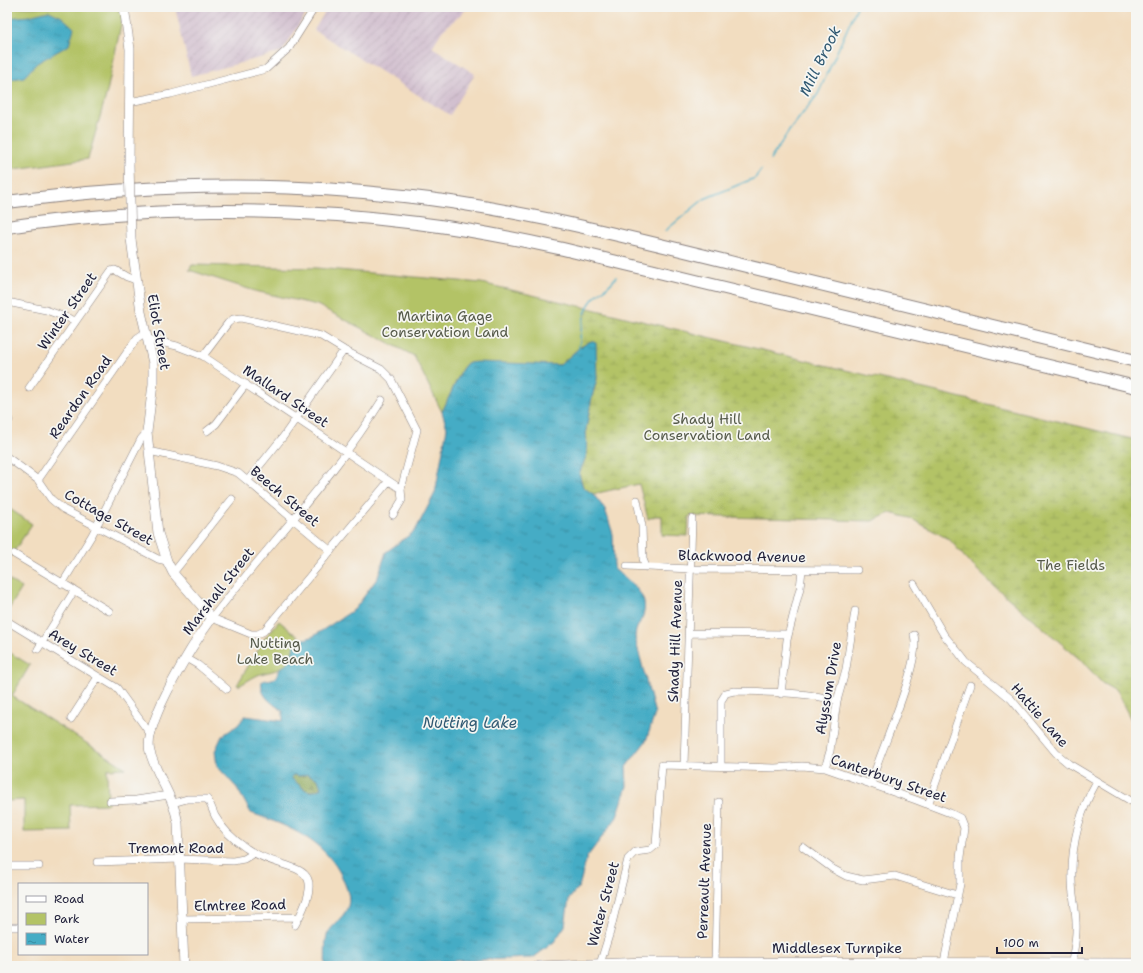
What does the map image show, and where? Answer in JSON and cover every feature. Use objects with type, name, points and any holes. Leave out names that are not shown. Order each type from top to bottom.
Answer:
[{"type":"highway","points":[[7,202],[63,194],[153,187],[228,186],[351,190],[458,203],[567,223],[1136,361]]},
{"type":"highway","points":[[7,228],[114,216],[188,212],[244,212],[325,215],[416,222],[505,236],[563,249],[1133,387]]},
{"type":"street","name":"Eliot Street","points":[[124,7],[130,49],[129,164],[131,239],[136,280],[154,376],[146,432],[156,522],[167,562],[173,573],[212,618],[251,634],[258,634],[266,629],[331,551]]},
{"type":"street","points":[[129,102],[171,94],[266,69],[289,48],[315,7]]},
{"type":"street","name":"Winter Street","points":[[29,388],[113,270],[136,280]]},
{"type":"street","points":[[7,302],[46,310],[76,320]]},
{"type":"street","points":[[204,356],[222,329],[233,319],[245,319],[321,336],[381,369],[389,376],[416,426],[416,436],[401,489],[402,500],[393,515]]},
{"type":"street","name":"Mallard Street","points":[[147,336],[204,356],[388,482],[401,489]]},
{"type":"street","name":"Reardon Road","points":[[38,480],[137,338],[147,336]]},
{"type":"street","points":[[248,480],[296,419],[344,350]]},
{"type":"street","points":[[207,432],[216,424],[246,384]]},
{"type":"street","name":"Marshall Street","points":[[184,966],[178,823],[171,799],[150,753],[151,735],[161,705],[186,658],[212,618],[293,520],[366,426],[382,400]]},
{"type":"street","points":[[62,584],[97,527],[141,439],[146,432]]},
{"type":"street","name":"Beech Street","points":[[149,451],[224,468],[238,473],[331,551]]},
{"type":"street","name":"Cottage Street","points":[[7,457],[38,480],[51,499],[59,506],[158,559],[167,562]]},
{"type":"street","points":[[331,551],[388,482]]},
{"type":"street","points":[[173,573],[232,499]]},
{"type":"street","points":[[637,500],[642,526],[643,559],[646,567]]},
{"type":"street","name":"Shady Hill Avenue","points":[[684,765],[692,519]]},
{"type":"street","points":[[14,554],[108,611]]},
{"type":"street","name":"Blackwood Avenue","points":[[628,566],[691,569],[857,570]]},
{"type":"street","points":[[781,694],[788,634],[800,588],[802,570]]},
{"type":"street","name":"Hattie Lane","points":[[914,584],[944,634],[966,662],[1007,695],[1056,753],[1069,764],[1136,804]]},
{"type":"street","points":[[40,646],[74,591]]},
{"type":"street","name":"Alyssum Drive","points":[[825,768],[830,751],[837,701],[846,669],[855,611]]},
{"type":"street","name":"Arey Street","points":[[7,621],[40,646],[98,677],[121,693],[131,710],[151,735]]},
{"type":"street","points":[[689,633],[788,634]]},
{"type":"street","points":[[871,783],[914,661],[916,642],[914,635]]},
{"type":"street","points":[[186,658],[198,665],[227,689]]},
{"type":"street","points":[[71,719],[98,677]]},
{"type":"street","points":[[928,804],[970,685]]},
{"type":"street","points":[[721,766],[720,713],[721,701],[724,696],[734,691],[817,697],[837,701]]},
{"type":"street","name":"Canterbury Street","points":[[656,845],[662,765],[825,768],[928,804],[956,816],[963,824],[960,878],[944,962]]},
{"type":"street","points":[[1072,962],[1076,923],[1072,880],[1072,855],[1079,826],[1090,794],[1098,781]]},
{"type":"street","points":[[110,801],[207,799],[220,824],[234,839],[254,853],[296,868],[308,876],[310,883],[307,900],[295,925]]},
{"type":"street","name":"Perreault Avenue","points":[[715,962],[719,802]]},
{"type":"street","name":"Water Street","points":[[599,965],[629,856],[634,852],[650,850],[656,845]]},
{"type":"street","points":[[803,847],[826,864],[846,876],[863,880],[895,876],[957,895]]},
{"type":"street","name":"Tremont Road","points":[[97,862],[179,859],[233,861],[244,859],[254,853]]},
{"type":"street","points":[[7,866],[39,866]]},
{"type":"street","name":"Elmtree Road","points":[[182,919],[299,917]]},
{"type":"street","points":[[7,927],[18,926]]},
{"type":"street","name":"Middlesex Turnpike","points":[[538,966],[715,962],[776,964],[944,962],[1004,964],[1072,962],[1136,963]]},
{"type":"shaded area","points":[[175,7],[310,7],[282,52],[191,76]]},
{"type":"shaded area","points":[[328,7],[469,7],[442,31],[432,47],[475,74],[450,115],[314,30]]},
{"type":"green space","points":[[7,7],[122,7],[123,15],[107,92],[88,159],[7,170]]},
{"type":"green space","name":"Martina Gage Conservation Land","points":[[192,265],[316,268],[481,283],[588,308],[581,327],[579,348],[560,365],[467,363],[462,369],[442,412],[414,356],[317,305],[255,291],[189,270]]},
{"type":"green space","name":"Shady Hill Conservation Land","points":[[588,308],[1136,440],[1136,729],[1116,691],[1102,683],[1083,662],[993,585],[967,560],[950,540],[910,518],[890,513],[872,521],[689,516],[688,536],[662,535],[662,516],[655,516],[648,519],[639,484],[593,494],[583,487],[579,474],[587,454],[586,429],[597,379],[591,341],[579,348],[581,327]]},
{"type":"green space","points":[[7,507],[32,524],[7,562]]},
{"type":"green space","points":[[7,579],[22,588],[7,612]]},
{"type":"green space","name":"Nutting Lake Beach","points":[[279,621],[301,639],[295,645],[290,660],[285,666],[279,669],[258,675],[238,686],[237,685],[250,663],[253,662],[261,643]]},
{"type":"green space","points":[[7,651],[30,665],[12,696],[126,768],[107,769],[108,804],[70,805],[71,831],[24,832],[24,800],[7,801]]},
{"type":"green space","points":[[307,774],[318,779],[321,787],[316,790],[308,791],[291,777],[293,775],[300,776]]},
{"type":"water","points":[[49,11],[62,17],[74,28],[69,45],[37,63],[24,77],[7,80],[7,18],[29,16]]},
{"type":"water","name":"Nutting Lake","points":[[591,341],[596,343],[597,379],[586,429],[587,454],[579,474],[583,487],[593,494],[605,509],[613,534],[614,569],[635,587],[643,599],[644,612],[636,630],[635,638],[655,714],[646,741],[626,767],[627,786],[617,817],[587,857],[579,887],[569,899],[565,926],[554,942],[533,958],[424,962],[390,966],[330,966],[325,964],[328,933],[344,913],[349,902],[349,895],[343,879],[327,854],[305,837],[279,823],[251,813],[237,788],[217,766],[215,751],[222,736],[238,725],[245,716],[283,721],[283,711],[271,702],[265,695],[262,681],[276,677],[281,667],[287,664],[297,641],[312,637],[355,609],[378,577],[386,552],[415,531],[435,493],[447,428],[442,412],[462,369],[467,363],[477,362],[560,365],[579,348]],"holes":[[[307,774],[318,779],[321,788],[308,791],[291,777],[293,775],[300,776]]]},
{"type":"waterway","name":"Mill Brook","points":[[770,160],[789,131],[818,94],[857,7]]},
{"type":"waterway","name":"Mill Brook","points":[[665,231],[704,199],[755,178],[761,170]]},
{"type":"waterway","name":"Mill Brook","points":[[579,348],[584,316],[589,304],[596,296],[611,284],[616,277]]},
{"type":"park label","name":"The Fields","points":[[1071,565]]}]
